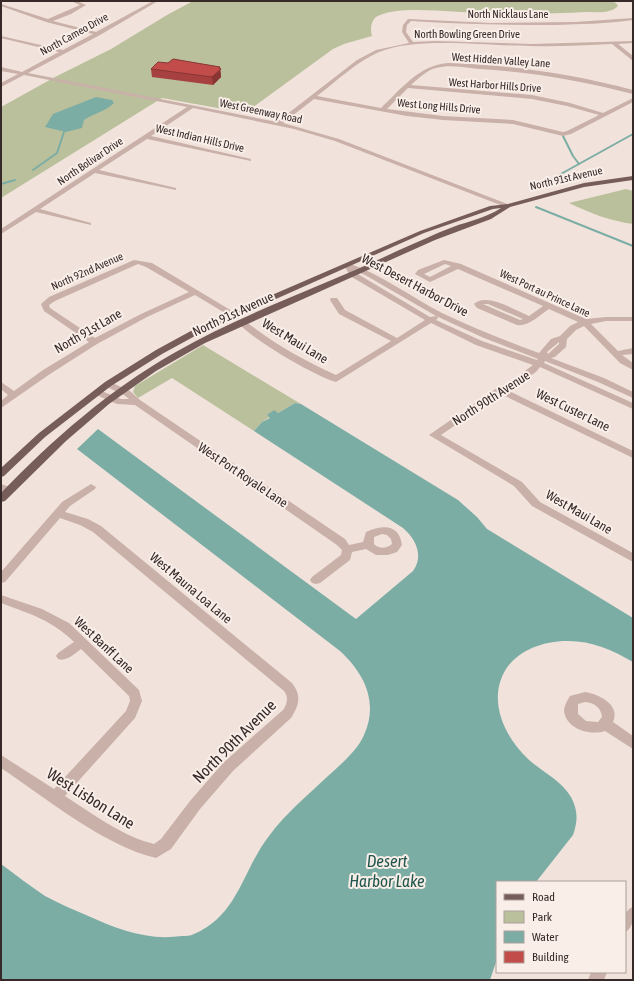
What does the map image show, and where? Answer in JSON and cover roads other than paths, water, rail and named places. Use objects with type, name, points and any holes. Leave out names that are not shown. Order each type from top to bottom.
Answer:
[{"type":"main road","name":"North 91st Avenue","points":[[1,474],[42,435],[108,384],[158,352],[233,314],[440,225],[492,207],[508,206],[546,194],[584,185],[632,177]]},
{"type":"main road","name":"North 91st Avenue","points":[[1,498],[5,489],[111,398],[168,361],[241,322],[450,231],[501,212],[508,206]]},
{"type":"street","points":[[48,21],[70,14],[84,5],[73,1]]},
{"type":"street","name":"North Cameo Drive","points":[[1,85],[98,34],[156,1]]},
{"type":"street","points":[[1,5],[48,21],[98,34]]},
{"type":"street","name":"North Nicklaus Lane","points":[[412,44],[404,32],[405,25],[410,20],[491,24],[567,23],[620,21],[633,19]]},
{"type":"street","points":[[1,37],[64,52]]},
{"type":"street","name":"North Bowling Green Drive","points":[[278,124],[369,54],[386,48],[436,42],[532,45],[633,42]]},
{"type":"street","points":[[614,43],[633,59]]},
{"type":"street","name":"West Hidden Valley Lane","points":[[382,110],[428,69],[442,66],[511,69],[571,75],[633,92]]},
{"type":"street","name":"West Greenway Road","points":[[1,69],[278,124],[337,140],[508,206]]},
{"type":"street","name":"West Harbor Hills Drive","points":[[408,86],[432,90],[507,94],[548,99],[603,115]]},
{"type":"street","name":"West Long Hills Drive","points":[[313,97],[382,110],[443,118],[513,122],[563,134],[569,133],[603,115]]},
{"type":"street","points":[[603,115],[633,100]]},
{"type":"street","name":"North Bolivar Drive","points":[[1,232],[191,106]]},
{"type":"street","name":"West Indian Hills Drive","points":[[146,136],[249,160]]},
{"type":"street","points":[[94,171],[174,190]]},
{"type":"street","points":[[35,210],[89,224]]},
{"type":"street","name":"North 92nd Avenue","points":[[94,342],[47,309],[45,304],[52,299],[131,264],[140,262],[149,265],[195,292]]},
{"type":"street","name":"West Port au Prince Lane","points":[[458,266],[430,280],[419,274],[444,262],[458,266],[585,322],[623,362],[633,367]]},
{"type":"street","name":"West Desert Harbor Drive","points":[[348,265],[363,270],[438,314],[541,361],[633,406]]},
{"type":"street","name":"West Desert Harbor Drive","points":[[348,265],[353,274],[430,320],[479,343],[601,380],[633,395]]},
{"type":"street","points":[[195,292],[233,314]]},
{"type":"street","name":"North 91st Lane","points":[[1,404],[49,369],[94,342],[160,307],[195,292]]},
{"type":"street","points":[[334,300],[342,312],[397,341],[438,314]]},
{"type":"street","points":[[530,319],[490,302],[481,301],[478,304],[520,323],[530,319],[548,306]]},
{"type":"street","name":"North 90th Avenue","points":[[434,435],[500,390],[510,386],[541,361],[552,355],[563,345],[563,338],[573,328],[585,322],[633,319]]},
{"type":"street","name":"West Maui Lane","points":[[241,322],[259,336],[298,360],[336,379],[397,341]]},
{"type":"street","points":[[616,354],[633,351]]},
{"type":"street","name":"West Port Royale Lane","points":[[108,384],[123,390],[137,402],[341,542],[347,549]]},
{"type":"street","points":[[1,385],[13,395]]},
{"type":"street","name":"West Custer Lane","points":[[500,390],[633,455]]},
{"type":"street","points":[[97,392],[120,402],[137,402]]},
{"type":"street","name":"West Maui Lane","points":[[434,435],[518,484],[536,504],[633,558]]},
{"type":"street","points":[[1,579],[70,500],[92,487]]},
{"type":"street","name":"West Mauna Loa Lane","points":[[58,513],[84,522],[97,529],[288,687],[294,700]]},
{"type":"street","points":[[316,580],[346,557],[347,549],[368,545]]},
{"type":"street","name":"West Banff Lane","points":[[1,599],[45,615],[65,626],[130,689],[134,694],[136,701],[135,707],[131,714],[56,797]]},
{"type":"street","points":[[62,656],[82,642]]},
{"type":"street","name":"North 90th Avenue","points":[[166,844],[195,805],[228,767],[287,714],[293,705],[294,700]]},
{"type":"street","points":[[605,724],[633,743]]},
{"type":"street","name":"West Lisbon Lane","points":[[1,761],[100,828],[143,848],[156,851],[166,844]]},
{"type":"street","points":[[626,924],[633,914]]},
{"type":"water","points":[[96,97],[112,100],[114,103],[84,120],[82,128],[66,132],[45,127],[53,114]]},
{"type":"water","name":"Desert Harbor Lake","points":[[295,403],[301,404],[458,500],[477,517],[487,529],[633,618],[633,662],[608,649],[583,642],[564,641],[547,643],[532,648],[517,657],[506,669],[501,681],[498,693],[498,705],[505,729],[519,750],[533,764],[557,781],[571,797],[575,806],[576,816],[576,825],[573,835],[537,881],[496,881],[496,962],[490,980],[1,980],[1,864],[45,896],[109,925],[132,933],[157,937],[192,935],[209,926],[221,916],[238,891],[252,863],[269,836],[297,804],[348,757],[364,735],[370,711],[367,689],[356,669],[340,651],[77,449],[98,429],[356,619],[413,571],[418,560],[415,542],[403,528],[254,431],[262,422],[270,418],[267,415],[274,410],[278,413]]},
{"type":"waterway","points":[[33,170],[57,153],[64,132]]},
{"type":"waterway","points":[[579,164],[633,134]]},
{"type":"waterway","points":[[563,136],[573,156],[579,164]]},
{"type":"waterway","points":[[541,185],[579,164]]},
{"type":"waterway","points":[[1,184],[15,180]]},
{"type":"waterway","points":[[536,207],[633,246]]}]
